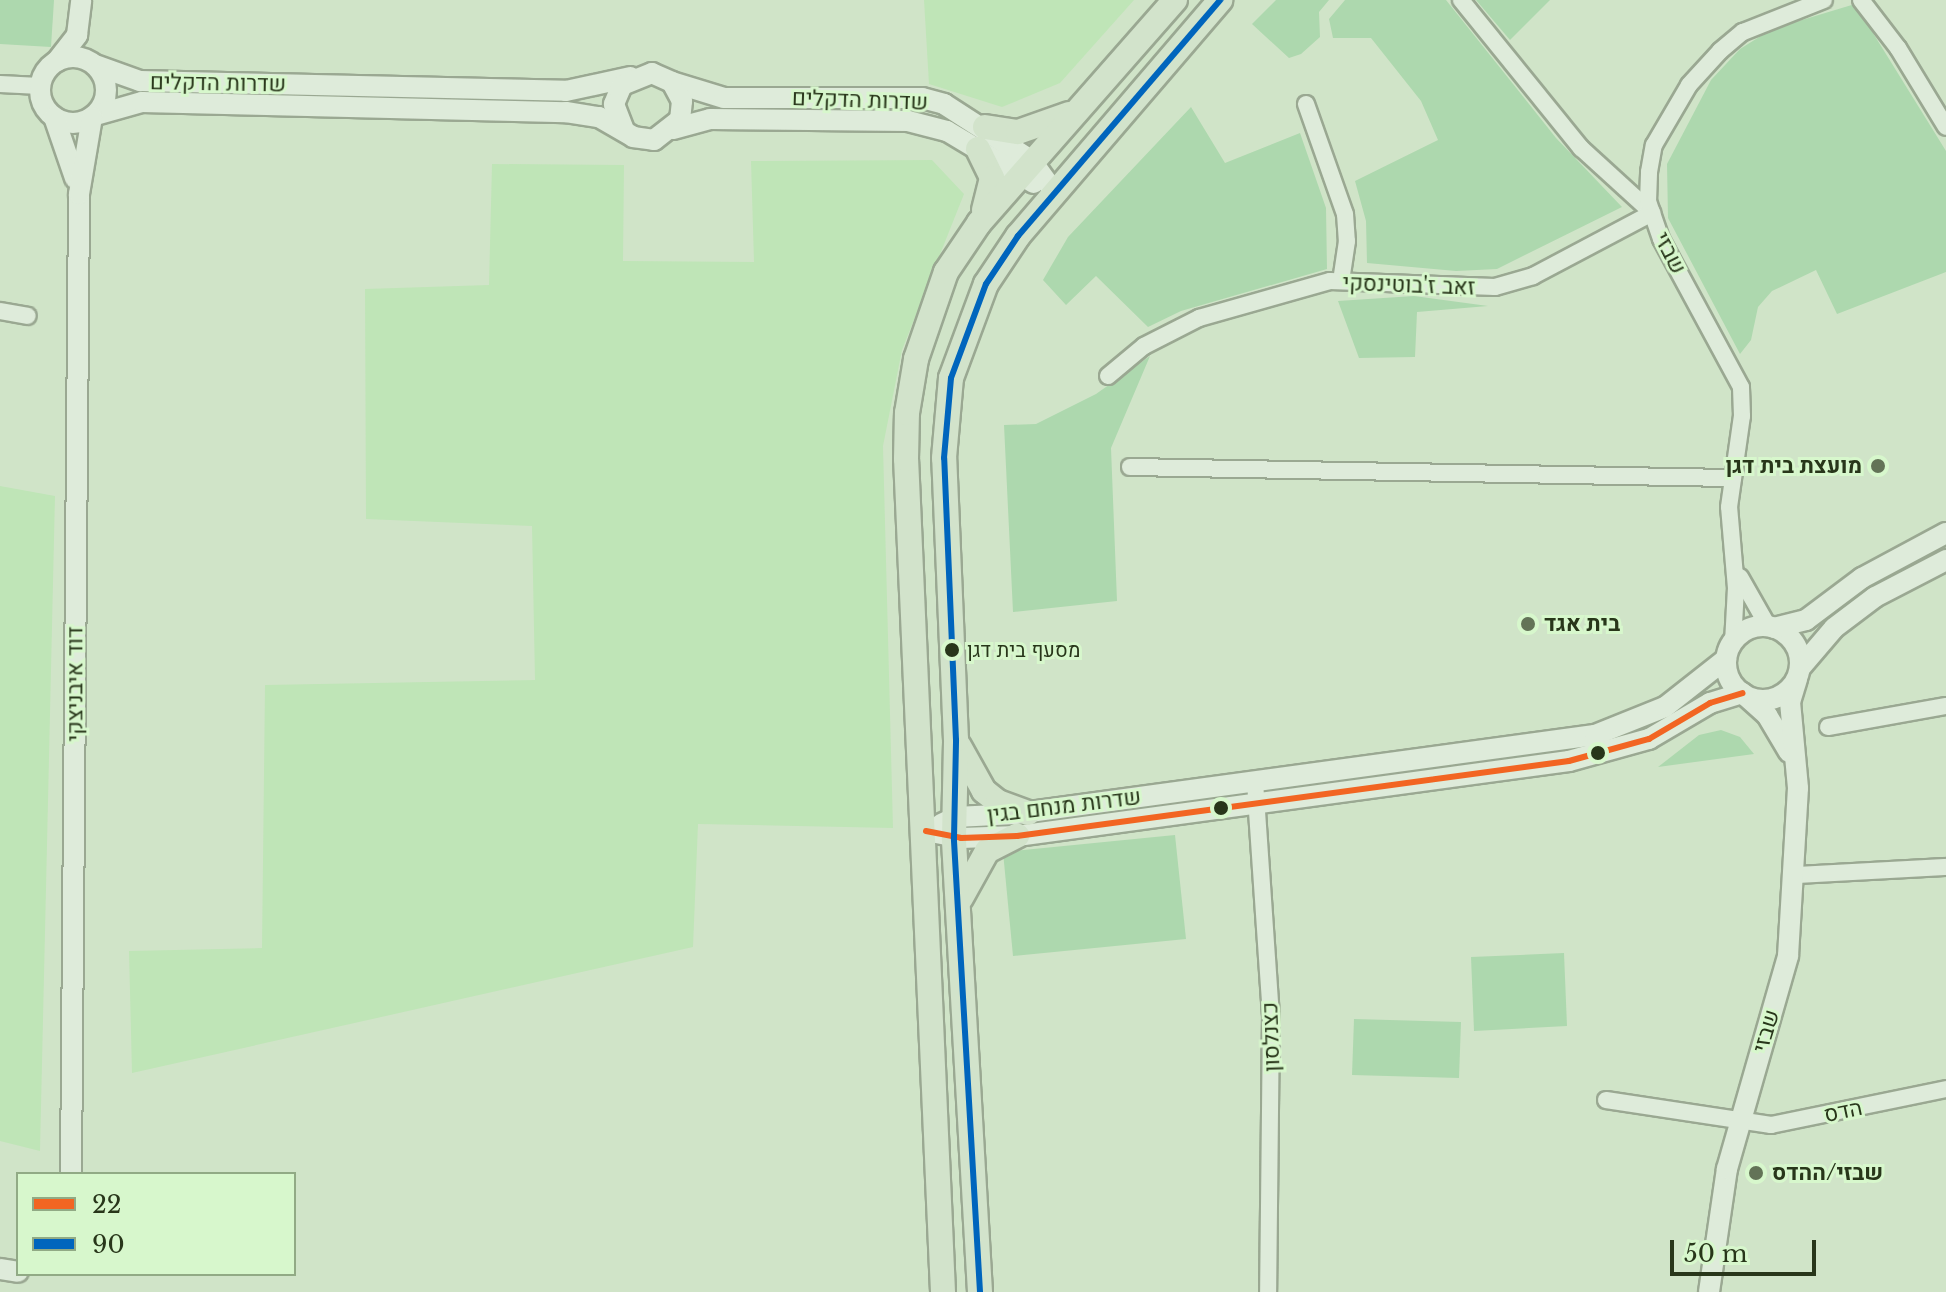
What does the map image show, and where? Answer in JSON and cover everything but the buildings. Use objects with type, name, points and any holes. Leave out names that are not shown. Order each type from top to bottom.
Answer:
[{"type":"main road","points":[[943,1292],[907,413],[929,313],[946,272],[979,223],[1024,168],[1175,0]]},
{"type":"main road","points":[[980,1292],[955,828],[956,740],[944,458],[951,378],[986,284],[1053,190],[1220,0]]},
{"type":"main road","points":[[979,223],[992,178],[981,138],[1018,132],[1075,111]]},
{"type":"main road","points":[[956,740],[984,791],[998,802],[1028,813]]},
{"type":"main road","points":[[960,900],[987,851],[1017,836]]},
{"type":"street","name":"שבזי","points":[[1461,0],[1581,148],[1652,213],[1661,239],[1741,387],[1742,416],[1729,507],[1735,565],[1730,651]]},
{"type":"street","points":[[1652,213],[1648,202],[1654,145],[1689,85],[1743,32],[1824,0]]},
{"type":"street","points":[[1861,0],[1898,48],[1946,127]]},
{"type":"street","points":[[81,9],[94,64],[106,90],[94,116],[78,123],[54,117],[43,106],[40,86],[57,61],[71,48],[81,9]]},
{"type":"street","points":[[57,61],[78,57],[94,64]]},
{"type":"street","name":"שדרות הדקלים","points":[[94,64],[140,81],[566,91],[631,77]]},
{"type":"street","points":[[652,73],[672,82],[682,110],[673,129],[654,140],[624,130],[614,104],[631,77],[652,73]]},
{"type":"street","name":"שדרות הדקלים","points":[[672,82],[724,98],[922,98],[944,104],[981,138],[1053,190]]},
{"type":"street","points":[[0,84],[40,86]]},
{"type":"street","name":"שדרות הדקלים","points":[[94,116],[142,102],[566,112],[599,117],[624,130]]},
{"type":"street","points":[[1306,104],[1345,214],[1347,241],[1341,281]]},
{"type":"street","name":"דוד איבניצקי","points":[[71,1172],[79,194],[94,116]]},
{"type":"street","name":"דוד איבניצקי","points":[[54,117],[79,194]]},
{"type":"street","name":"שדרות הדקלים","points":[[673,129],[710,119],[889,120],[981,138]]},
{"type":"street","name":"זאב ז'בוטינסקי","points":[[1108,376],[1144,346],[1199,318],[1341,281],[1495,287],[1533,276],[1652,213]]},
{"type":"street","points":[[0,311],[28,316]]},
{"type":"street","points":[[1130,467],[1733,478]]},
{"type":"street","points":[[1946,533],[1862,578],[1806,620],[1771,628],[1749,629],[1730,651],[1731,681],[1744,695],[1781,696],[1834,628],[1875,597],[1946,560]]},
{"type":"street","name":"שבזי","points":[[1735,565],[1754,609],[1771,628]]},
{"type":"street","points":[[1771,628],[1794,643],[1798,673]]},
{"type":"street","name":"שדרות מנחם בגין","points":[[926,831],[1028,813],[1595,735],[1665,707],[1730,651]]},
{"type":"street","name":"שבזי","points":[[1709,1292],[1727,1169],[1788,956],[1796,875],[1796,766],[1789,710],[1798,673]]},
{"type":"street","name":"שבזי","points":[[1744,695],[1767,715],[1796,766]]},
{"type":"street","name":"שדרות מנחם בגין","points":[[955,828],[1017,836],[1600,755],[1649,739],[1710,703],[1744,695]]},
{"type":"street","points":[[1828,727],[1946,706]]},
{"type":"street","name":"כצנלסון","points":[[1255,782],[1273,1109],[1268,1292]]},
{"type":"street","points":[[1796,875],[1946,867]]},
{"type":"street","name":"הדס","points":[[1606,1100],[1739,1120],[1792,1122],[1946,1089]]},
{"type":"green space","points":[[0,0],[54,0],[51,47],[0,44]]},
{"type":"green space","points":[[924,0],[1134,0],[1060,83],[1002,107],[929,84]]},
{"type":"green space","points":[[1276,0],[1329,0],[1319,12],[1320,37],[1301,54],[1289,58],[1252,24]]},
{"type":"green space","points":[[1345,0],[1446,0],[1556,138],[1622,207],[1497,269],[1456,271],[1367,263],[1366,221],[1355,181],[1438,140],[1421,101],[1371,38],[1333,38],[1329,19]]},
{"type":"green space","points":[[1476,0],[1550,0],[1510,40]]},
{"type":"green space","points":[[1855,4],[1946,151],[1946,272],[1837,314],[1816,270],[1772,291],[1758,307],[1751,340],[1740,354],[1668,218],[1667,164],[1711,80],[1740,49],[1772,29]]},
{"type":"green space","points":[[1191,107],[1225,163],[1300,133],[1326,208],[1327,269],[1181,311],[1148,327],[1096,276],[1066,305],[1043,280],[1068,237]]},
{"type":"green space","points":[[932,160],[964,194],[902,350],[883,446],[893,828],[698,824],[693,947],[132,1073],[129,951],[262,948],[265,685],[535,680],[532,526],[366,519],[365,289],[489,285],[492,164],[624,165],[623,261],[754,262],[751,161]]},
{"type":"green space","points":[[1414,296],[1488,306],[1417,312],[1415,357],[1359,358],[1338,301]]},
{"type":"green space","points":[[1150,356],[1111,448],[1117,601],[1013,612],[1004,425],[1036,424],[1096,394]]},
{"type":"green space","points":[[0,486],[55,496],[40,1151],[0,1141]]},
{"type":"green space","points":[[1721,730],[1740,737],[1754,754],[1658,767],[1699,735]]},
{"type":"green space","points":[[1175,835],[1186,939],[1013,956],[1003,852]]},
{"type":"green space","points":[[1564,953],[1567,1026],[1474,1031],[1471,957]]},
{"type":"green space","points":[[1354,1019],[1461,1022],[1459,1078],[1352,1075]]},
{"type":"transit line","name":"90","points":[[980,1292],[954,838],[956,740],[944,458],[951,378],[986,284],[1018,236],[1220,0]]},
{"type":"transit line","name":"22","points":[[926,831],[961,838],[1017,836],[1569,761],[1649,739],[1710,703],[1742,693]]},
{"type":"place","name":"מועצת בית דגן","points":[[1878,466]]},
{"type":"place","name":"בית אגד","points":[[1528,624]]},
{"type":"place","name":"מסעף בית דגן","points":[[952,650]]},
{"type":"place","name":"שבזי/ההדס","points":[[1756,1173]]}]
